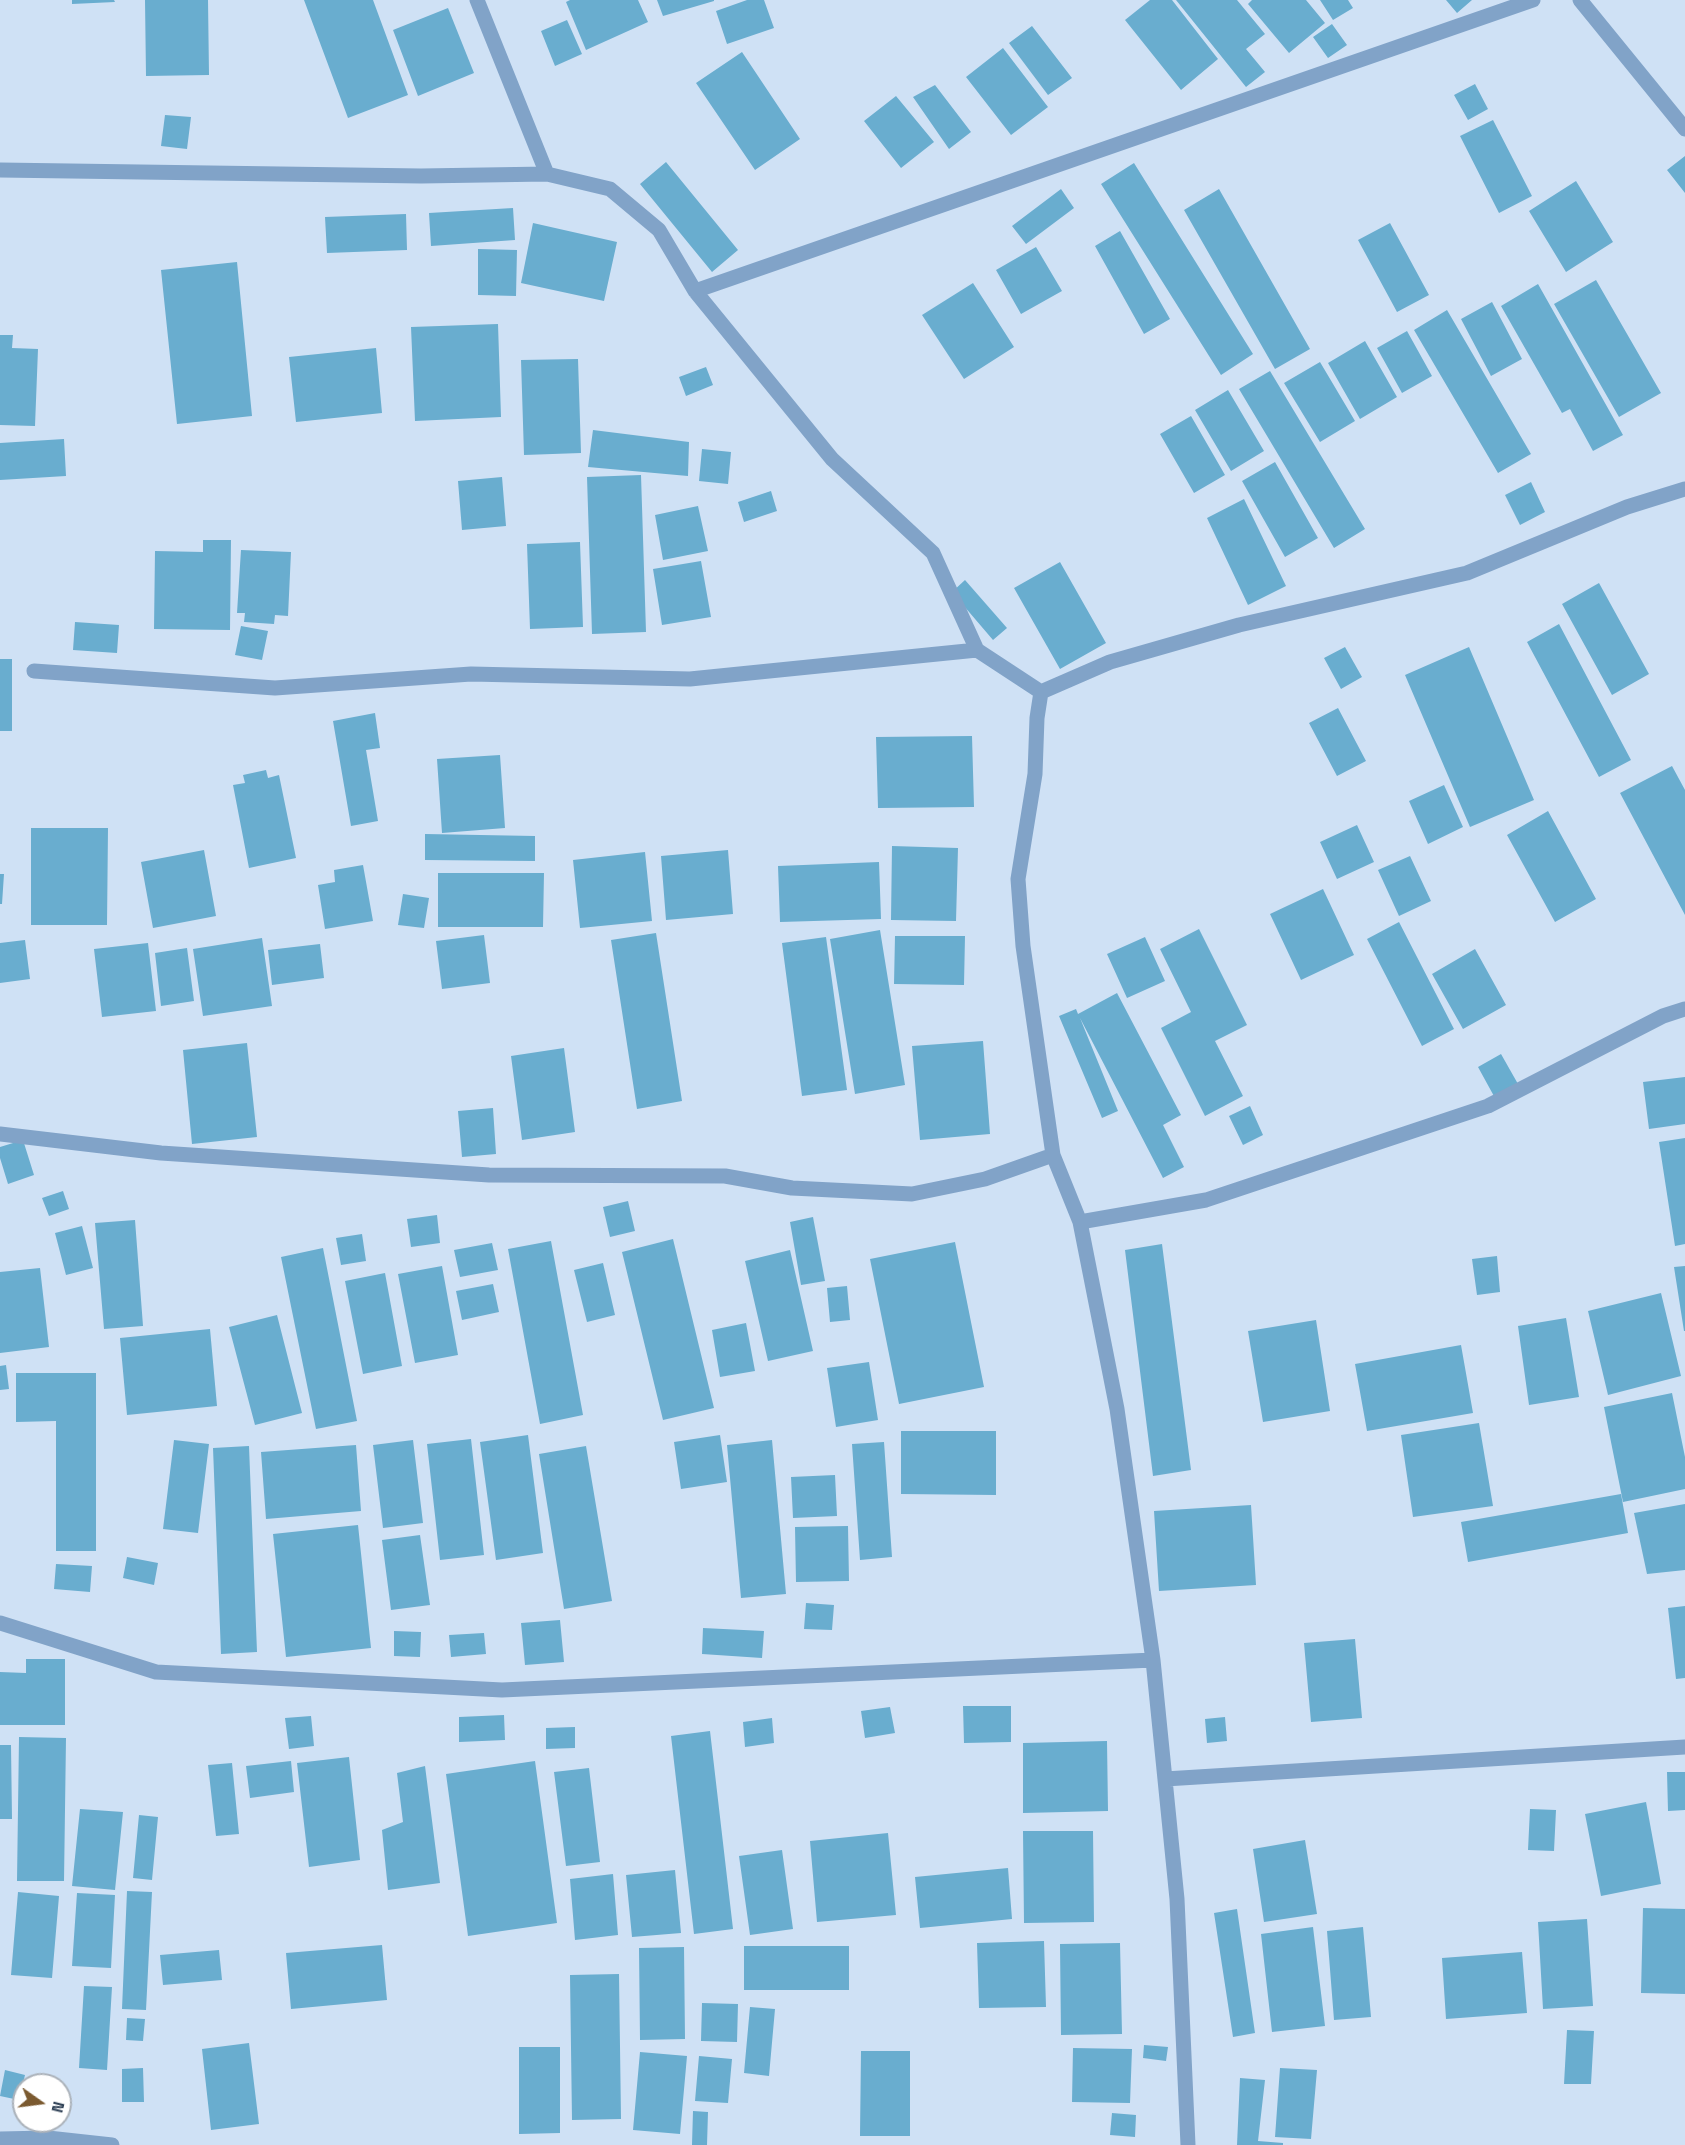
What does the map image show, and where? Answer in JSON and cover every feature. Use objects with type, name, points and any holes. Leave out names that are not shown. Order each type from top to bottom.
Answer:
[{"type":"street","points":[[477,0],[547,174]]},
{"type":"street","points":[[695,291],[1533,0]]},
{"type":"street","points":[[1580,0],[1685,129]]},
{"type":"street","points":[[0,170],[421,176],[547,174],[610,189],[659,230],[695,291],[831,459],[933,553],[977,650],[1041,692]]},
{"type":"street","points":[[1041,692],[1110,663],[1239,625],[1467,573],[1627,507],[1685,489]]},
{"type":"street","points":[[34,671],[275,688],[471,674],[690,679],[977,650]]},
{"type":"street","points":[[1041,692],[1037,718],[1035,774],[1018,879],[1023,946],[1053,1155],[1080,1222],[1117,1409],[1153,1660],[1177,1899],[1188,2145]]},
{"type":"street","points":[[1080,1222],[1206,1200],[1488,1106],[1662,1016],[1685,1008]]},
{"type":"street","points":[[0,1134],[161,1154],[489,1175],[725,1176],[792,1188],[912,1194],[985,1179],[1053,1155]]},
{"type":"street","points":[[0,1623],[156,1672],[502,1690],[1153,1660]]},
{"type":"street","points":[[1165,1779],[1685,1747]]},
{"type":"street","points":[[0,2139],[48,2138],[112,2145]]},
{"type":"building","points":[[72,0],[114,0],[115,2],[72,4]]},
{"type":"building","points":[[145,0],[208,0],[209,75],[146,76]]},
{"type":"building","points":[[304,0],[373,0],[408,95],[348,118]]},
{"type":"building","points":[[570,0],[638,0],[648,22],[586,50],[566,2]]},
{"type":"building","points":[[657,0],[714,0],[714,1],[663,16]]},
{"type":"building","points":[[747,0],[764,0],[774,28],[727,44],[716,11]]},
{"type":"building","points":[[1150,0],[1172,0],[1218,59],[1181,90],[1125,20]]},
{"type":"building","points":[[1176,0],[1237,0],[1265,34],[1246,49],[1265,72],[1246,87]]},
{"type":"building","points":[[1252,0],[1306,0],[1325,23],[1289,53],[1248,4]]},
{"type":"building","points":[[1320,0],[1348,0],[1353,8],[1333,20]]},
{"type":"building","points":[[1446,0],[1472,0],[1457,13]]},
{"type":"building","points":[[448,8],[474,73],[418,96],[393,30]]},
{"type":"building","points":[[567,20],[582,54],[555,66],[541,31]]},
{"type":"building","points":[[1332,24],[1347,45],[1328,58],[1313,37]]},
{"type":"building","points":[[1032,26],[1072,78],[1048,95],[1009,43]]},
{"type":"building","points":[[1003,48],[1048,107],[1011,135],[966,77]]},
{"type":"building","points":[[742,52],[800,139],[755,170],[696,83]]},
{"type":"building","points":[[1475,84],[1488,109],[1468,120],[1454,95]]},
{"type":"building","points":[[935,85],[971,132],[949,149],[913,97]]},
{"type":"building","points":[[896,96],[934,142],[901,168],[864,121]]},
{"type":"building","points":[[165,115],[191,117],[187,149],[161,146]]},
{"type":"building","points":[[1493,120],[1532,196],[1499,213],[1460,136]]},
{"type":"building","points":[[1685,156],[1685,193],[1667,170]]},
{"type":"building","points":[[666,162],[738,250],[712,272],[640,184]]},
{"type":"building","points":[[1134,163],[1253,354],[1221,375],[1101,184]]},
{"type":"building","points":[[1576,181],[1613,242],[1566,272],[1529,211]]},
{"type":"building","points":[[1061,189],[1074,208],[1026,244],[1012,226]]},
{"type":"building","points":[[1219,189],[1310,349],[1275,369],[1184,210]]},
{"type":"building","points":[[513,208],[515,240],[431,246],[429,213]]},
{"type":"building","points":[[406,214],[407,250],[327,253],[325,217]]},
{"type":"building","points":[[533,223],[617,242],[604,301],[521,283]]},
{"type":"building","points":[[1390,223],[1429,295],[1397,312],[1358,240]]},
{"type":"building","points":[[1120,231],[1170,319],[1144,334],[1095,246]]},
{"type":"building","points":[[1036,247],[1062,291],[1021,314],[996,270]]},
{"type":"building","points":[[478,249],[517,250],[516,296],[478,295]]},
{"type":"building","points":[[237,262],[252,416],[177,424],[161,270]]},
{"type":"building","points":[[1596,280],[1661,393],[1619,417],[1554,304]]},
{"type":"building","points":[[973,283],[1014,347],[964,379],[922,315]]},
{"type":"building","points":[[1538,284],[1623,435],[1593,451],[1570,409],[1562,413],[1501,306]]},
{"type":"building","points":[[1492,302],[1522,359],[1491,376],[1461,319]]},
{"type":"building","points":[[1447,310],[1531,454],[1498,473],[1414,330]]},
{"type":"building","points":[[498,324],[501,417],[415,421],[411,327]]},
{"type":"building","points":[[1407,331],[1432,376],[1402,393],[1377,348]]},
{"type":"building","points":[[0,335],[13,335],[12,348],[38,349],[35,426],[0,425]]},
{"type":"building","points":[[1365,341],[1397,397],[1360,419],[1328,363]]},
{"type":"building","points":[[376,348],[382,413],[296,422],[289,357]]},
{"type":"building","points":[[578,359],[581,453],[524,455],[521,360]]},
{"type":"building","points":[[1320,362],[1355,421],[1320,442],[1284,383]]},
{"type":"building","points":[[706,367],[713,385],[686,396],[679,377]]},
{"type":"building","points":[[1270,371],[1365,529],[1334,548],[1239,389]]},
{"type":"building","points":[[1228,390],[1264,451],[1231,471],[1195,410]]},
{"type":"building","points":[[1191,416],[1225,475],[1194,493],[1160,434]]},
{"type":"building","points":[[593,430],[689,442],[688,476],[588,467]]},
{"type":"building","points":[[64,439],[66,476],[0,480],[0,443]]},
{"type":"building","points":[[702,449],[731,452],[728,484],[699,481]]},
{"type":"building","points":[[1275,462],[1318,538],[1285,557],[1242,481]]},
{"type":"building","points":[[641,475],[646,632],[592,634],[587,477]]},
{"type":"building","points":[[502,477],[506,526],[462,530],[458,481]]},
{"type":"building","points":[[1531,482],[1545,512],[1520,525],[1505,495]]},
{"type":"building","points":[[771,491],[777,511],[744,522],[738,502]]},
{"type":"building","points":[[1244,499],[1286,586],[1248,605],[1207,518]]},
{"type":"building","points":[[698,506],[708,551],[663,560],[655,515]]},
{"type":"building","points":[[203,540],[231,540],[230,630],[154,629],[155,551],[203,552]]},
{"type":"building","points":[[580,542],[583,627],[530,629],[527,544]]},
{"type":"building","points":[[241,550],[291,552],[288,616],[275,615],[274,624],[244,622],[245,613],[237,613]]},
{"type":"building","points":[[701,561],[711,617],[662,625],[653,569]]},
{"type":"building","points":[[1060,562],[1106,643],[1060,669],[1014,588]]},
{"type":"building","points":[[965,580],[1007,628],[993,640],[952,592]]},
{"type":"building","points":[[1599,583],[1649,674],[1612,695],[1562,604]]},
{"type":"building","points":[[75,622],[119,625],[117,653],[73,650]]},
{"type":"building","points":[[1559,624],[1631,760],[1599,777],[1527,642]]},
{"type":"building","points":[[241,626],[268,631],[262,660],[235,655]]},
{"type":"building","points":[[1345,647],[1362,677],[1341,689],[1324,658]]},
{"type":"building","points":[[1469,647],[1534,800],[1470,827],[1405,675]]},
{"type":"building","points":[[0,659],[12,659],[12,731],[0,731]]},
{"type":"building","points":[[1338,708],[1366,761],[1337,776],[1309,723]]},
{"type":"building","points":[[375,713],[380,748],[366,750],[378,821],[351,826],[333,721]]},
{"type":"building","points":[[972,736],[974,807],[878,808],[876,737]]},
{"type":"building","points":[[500,755],[505,828],[442,833],[437,759]]},
{"type":"building","points":[[1672,766],[1685,790],[1685,915],[1620,793]]},
{"type":"building","points":[[266,770],[268,778],[279,775],[296,858],[249,868],[233,785],[245,783],[243,775]]},
{"type":"building","points":[[1444,785],[1463,827],[1428,844],[1409,801]]},
{"type":"building","points":[[1548,811],[1596,899],[1555,922],[1507,835]]},
{"type":"building","points":[[1357,825],[1374,862],[1337,879],[1320,842]]},
{"type":"building","points":[[31,828],[108,828],[107,925],[31,925]]},
{"type":"building","points":[[425,834],[535,836],[535,861],[425,860]]},
{"type":"building","points":[[892,846],[958,848],[956,921],[891,920]]},
{"type":"building","points":[[204,850],[216,916],[153,928],[141,862]]},
{"type":"building","points":[[728,850],[733,914],[666,920],[661,856]]},
{"type":"building","points":[[645,852],[652,921],[580,928],[573,860]]},
{"type":"building","points":[[1410,856],[1431,901],[1399,916],[1378,870]]},
{"type":"building","points":[[879,862],[881,919],[780,922],[778,866]]},
{"type":"building","points":[[363,865],[373,921],[325,929],[318,885],[335,882],[334,870]]},
{"type":"building","points":[[438,873],[544,873],[543,927],[438,927]]},
{"type":"building","points":[[0,874],[4,874],[2,904],[0,904]]},
{"type":"building","points":[[1323,889],[1354,955],[1301,980],[1270,914]]},
{"type":"building","points":[[403,894],[429,898],[424,928],[398,925]]},
{"type":"building","points":[[1399,922],[1454,1029],[1422,1046],[1367,939]]},
{"type":"building","points":[[1199,929],[1247,1025],[1215,1041],[1243,1096],[1205,1116],[1161,1028],[1191,1012],[1160,949]]},
{"type":"building","points":[[880,930],[905,1085],[855,1094],[830,939]]},
{"type":"building","points":[[656,933],[682,1101],[637,1109],[611,940]]},
{"type":"building","points":[[484,935],[490,983],[442,989],[436,941]]},
{"type":"building","points":[[895,936],[965,936],[964,985],[894,984]]},
{"type":"building","points":[[826,937],[847,1090],[802,1096],[782,943]]},
{"type":"building","points":[[1145,937],[1165,981],[1127,998],[1107,954]]},
{"type":"building","points":[[262,938],[272,1006],[203,1016],[193,949]]},
{"type":"building","points":[[25,940],[30,979],[0,983],[0,943]]},
{"type":"building","points":[[148,943],[156,1011],[102,1017],[94,949]]},
{"type":"building","points":[[320,944],[324,978],[272,985],[268,950]]},
{"type":"building","points":[[187,948],[194,1001],[161,1006],[155,953]]},
{"type":"building","points":[[1475,949],[1506,1005],[1463,1029],[1432,974]]},
{"type":"building","points":[[1117,993],[1181,1115],[1163,1125],[1184,1167],[1163,1178],[1080,1018],[1118,1111],[1102,1118],[1059,1016],[1076,1009],[1078,1014]]},
{"type":"building","points":[[983,1041],[990,1134],[920,1140],[912,1046]]},
{"type":"building","points":[[247,1043],[257,1137],[192,1144],[183,1050]]},
{"type":"building","points":[[564,1048],[575,1132],[522,1140],[511,1056]]},
{"type":"building","points":[[1501,1054],[1518,1084],[1495,1098],[1478,1067]]},
{"type":"building","points":[[1685,1077],[1685,1124],[1649,1129],[1643,1082]]},
{"type":"building","points":[[1250,1106],[1263,1135],[1243,1145],[1229,1116]]},
{"type":"building","points":[[493,1108],[496,1154],[462,1157],[458,1111]]},
{"type":"building","points":[[1685,1138],[1685,1244],[1675,1246],[1659,1142]]},
{"type":"building","points":[[23,1140],[34,1175],[8,1184],[0,1158],[0,1147]]},
{"type":"building","points":[[63,1191],[69,1209],[49,1216],[42,1198]]},
{"type":"building","points":[[628,1201],[635,1231],[610,1237],[603,1207]]},
{"type":"building","points":[[437,1215],[440,1243],[411,1247],[407,1219]]},
{"type":"building","points":[[813,1217],[825,1281],[801,1285],[790,1222]]},
{"type":"building","points":[[135,1220],[143,1326],[104,1329],[95,1223]]},
{"type":"building","points":[[82,1226],[93,1268],[66,1275],[55,1233]]},
{"type":"building","points":[[362,1234],[366,1261],[341,1265],[336,1238]]},
{"type":"building","points":[[673,1239],[714,1408],[663,1420],[622,1252]]},
{"type":"building","points":[[551,1241],[583,1415],[540,1424],[508,1249]]},
{"type":"building","points":[[955,1242],[984,1387],[899,1404],[870,1259]]},
{"type":"building","points":[[492,1243],[498,1270],[460,1277],[454,1250]]},
{"type":"building","points":[[1162,1244],[1191,1470],[1153,1476],[1125,1250]]},
{"type":"building","points":[[323,1248],[357,1421],[316,1429],[281,1257]]},
{"type":"building","points":[[790,1250],[813,1351],[768,1361],[745,1261]]},
{"type":"building","points":[[1497,1256],[1500,1292],[1477,1295],[1472,1259]]},
{"type":"building","points":[[603,1263],[615,1315],[587,1322],[574,1270]]},
{"type":"building","points":[[442,1266],[458,1355],[415,1363],[398,1274]]},
{"type":"building","points":[[1685,1266],[1685,1331],[1684,1331],[1674,1267]]},
{"type":"building","points":[[40,1268],[49,1347],[0,1353],[0,1272]]},
{"type":"building","points":[[385,1273],[402,1366],[363,1374],[345,1281]]},
{"type":"building","points":[[493,1284],[499,1312],[462,1320],[456,1291]]},
{"type":"building","points":[[847,1286],[850,1320],[830,1322],[827,1288]]},
{"type":"building","points":[[1661,1293],[1681,1376],[1608,1395],[1588,1311]]},
{"type":"building","points":[[277,1315],[302,1413],[255,1425],[229,1327]]},
{"type":"building","points":[[1566,1318],[1579,1397],[1529,1405],[1518,1326]]},
{"type":"building","points":[[1316,1320],[1330,1411],[1263,1422],[1248,1331]]},
{"type":"building","points":[[746,1323],[755,1371],[720,1377],[712,1330]]},
{"type":"building","points":[[210,1329],[217,1406],[127,1415],[120,1338]]},
{"type":"building","points":[[1461,1345],[1473,1413],[1367,1431],[1355,1364]]},
{"type":"building","points":[[869,1362],[878,1420],[836,1427],[827,1368]]},
{"type":"building","points":[[6,1365],[9,1389],[0,1390],[0,1366]]},
{"type":"building","points":[[16,1373],[96,1373],[96,1551],[56,1551],[56,1421],[16,1422]]},
{"type":"building","points":[[1672,1393],[1685,1457],[1685,1489],[1623,1502],[1604,1407]]},
{"type":"building","points":[[1479,1423],[1493,1506],[1413,1517],[1401,1435]]},
{"type":"building","points":[[901,1431],[996,1431],[996,1495],[901,1494]]},
{"type":"building","points":[[528,1435],[543,1553],[496,1560],[480,1442]]},
{"type":"building","points":[[720,1435],[727,1482],[681,1489],[674,1442]]},
{"type":"building","points":[[471,1439],[484,1555],[440,1560],[427,1444]]},
{"type":"building","points":[[174,1440],[209,1444],[198,1533],[163,1529]]},
{"type":"building","points":[[413,1440],[423,1523],[383,1528],[373,1445]]},
{"type":"building","points":[[772,1440],[786,1594],[741,1598],[727,1445]]},
{"type":"building","points":[[884,1442],[892,1557],[860,1560],[852,1444]]},
{"type":"building","points":[[356,1445],[361,1511],[266,1519],[261,1452]]},
{"type":"building","points":[[249,1446],[257,1652],[221,1654],[213,1448]]},
{"type":"building","points":[[586,1446],[612,1601],[564,1609],[539,1454]]},
{"type":"building","points":[[835,1475],[837,1516],[793,1518],[791,1477]]},
{"type":"building","points":[[1621,1494],[1628,1533],[1468,1562],[1461,1522]]},
{"type":"building","points":[[1685,1504],[1685,1570],[1647,1574],[1634,1513]]},
{"type":"building","points":[[1251,1505],[1256,1585],[1159,1591],[1154,1511]]},
{"type":"building","points":[[358,1525],[371,1648],[286,1657],[273,1534]]},
{"type":"building","points":[[848,1526],[849,1581],[796,1582],[795,1527]]},
{"type":"building","points":[[420,1535],[430,1605],[391,1610],[382,1540]]},
{"type":"building","points":[[127,1557],[158,1563],[154,1585],[123,1578]]},
{"type":"building","points":[[56,1564],[92,1566],[90,1592],[54,1589]]},
{"type":"building","points":[[806,1603],[834,1605],[832,1630],[804,1629]]},
{"type":"building","points":[[1685,1606],[1685,1678],[1676,1679],[1668,1608]]},
{"type":"building","points":[[560,1620],[564,1662],[525,1665],[521,1623]]},
{"type":"building","points":[[703,1628],[764,1631],[762,1658],[702,1654]]},
{"type":"building","points":[[394,1631],[421,1632],[420,1657],[394,1656]]},
{"type":"building","points":[[484,1633],[486,1654],[451,1657],[449,1635]]},
{"type":"building","points":[[1355,1639],[1362,1718],[1311,1722],[1304,1643]]},
{"type":"building","points":[[26,1659],[65,1659],[65,1725],[0,1725],[0,1672],[26,1673]]},
{"type":"building","points":[[963,1706],[1011,1706],[1011,1742],[964,1743]]},
{"type":"building","points":[[890,1707],[895,1733],[865,1738],[861,1711]]},
{"type":"building","points":[[504,1715],[505,1740],[459,1742],[459,1717]]},
{"type":"building","points":[[311,1716],[314,1746],[289,1749],[285,1718]]},
{"type":"building","points":[[1225,1717],[1227,1741],[1207,1743],[1205,1719]]},
{"type":"building","points":[[772,1718],[774,1743],[745,1747],[743,1722]]},
{"type":"building","points":[[575,1727],[575,1748],[546,1749],[546,1728]]},
{"type":"building","points":[[710,1731],[733,1929],[694,1934],[671,1736]]},
{"type":"building","points":[[19,1737],[66,1738],[64,1881],[17,1881]]},
{"type":"building","points":[[1107,1741],[1108,1811],[1023,1813],[1023,1743]]},
{"type":"building","points":[[0,1745],[11,1745],[12,1819],[0,1819]]},
{"type":"building","points":[[349,1757],[360,1860],[309,1867],[297,1763]]},
{"type":"building","points":[[291,1761],[294,1792],[250,1798],[246,1766]]},
{"type":"building","points":[[535,1761],[557,1923],[468,1936],[446,1774]]},
{"type":"building","points":[[232,1763],[239,1834],[216,1836],[208,1765]]},
{"type":"building","points":[[425,1766],[440,1883],[388,1890],[382,1830],[403,1822],[397,1773]]},
{"type":"building","points":[[589,1768],[600,1862],[566,1866],[554,1772]]},
{"type":"building","points":[[1667,1772],[1685,1772],[1685,1810],[1668,1811]]},
{"type":"building","points":[[1646,1802],[1661,1884],[1601,1896],[1585,1814]]},
{"type":"building","points":[[80,1809],[123,1812],[115,1890],[72,1886]]},
{"type":"building","points":[[1530,1809],[1556,1810],[1554,1851],[1528,1850]]},
{"type":"building","points":[[139,1815],[158,1817],[152,1880],[133,1878]]},
{"type":"building","points":[[1023,1831],[1093,1831],[1094,1922],[1024,1923]]},
{"type":"building","points":[[888,1833],[896,1915],[817,1922],[810,1841]]},
{"type":"building","points":[[1305,1840],[1317,1914],[1264,1922],[1253,1849]]},
{"type":"building","points":[[782,1850],[793,1929],[750,1935],[739,1856]]},
{"type":"building","points":[[1008,1868],[1012,1919],[920,1928],[915,1877]]},
{"type":"building","points":[[675,1870],[681,1933],[632,1937],[626,1875]]},
{"type":"building","points":[[613,1874],[618,1935],[575,1940],[570,1879]]},
{"type":"building","points":[[127,1891],[152,1892],[146,2010],[122,2009]]},
{"type":"building","points":[[18,1892],[59,1896],[52,1978],[11,1975]]},
{"type":"building","points":[[77,1893],[115,1895],[111,1968],[72,1966]]},
{"type":"building","points":[[1643,1908],[1685,1909],[1685,1994],[1641,1993]]},
{"type":"building","points":[[1237,1909],[1255,2033],[1233,2037],[1214,1913]]},
{"type":"building","points":[[1587,1919],[1593,2006],[1543,2009],[1538,1922]]},
{"type":"building","points":[[1313,1927],[1325,2026],[1272,2032],[1261,1934]]},
{"type":"building","points":[[1363,1927],[1371,2017],[1334,2020],[1327,1931]]},
{"type":"building","points":[[1044,1941],[1046,2007],[979,2008],[977,1943]]},
{"type":"building","points":[[1120,1943],[1122,2034],[1061,2035],[1060,1944]]},
{"type":"building","points":[[382,1945],[387,2000],[291,2009],[286,1953]]},
{"type":"building","points":[[744,1946],[849,1946],[849,1990],[744,1990]]},
{"type":"building","points":[[684,1947],[685,2039],[640,2040],[639,1948]]},
{"type":"building","points":[[219,1950],[222,1980],[163,1985],[160,1955]]},
{"type":"building","points":[[1522,1952],[1527,2013],[1446,2019],[1442,1958]]},
{"type":"building","points":[[619,1974],[621,2119],[572,2120],[570,1975]]},
{"type":"building","points":[[84,1986],[112,1987],[107,2070],[79,2068]]},
{"type":"building","points":[[702,2003],[738,2004],[737,2042],[701,2041]]},
{"type":"building","points":[[750,2007],[775,2009],[769,2076],[744,2073]]},
{"type":"building","points":[[127,2018],[145,2019],[143,2041],[126,2040]]},
{"type":"building","points":[[1567,2030],[1594,2031],[1591,2084],[1564,2084]]},
{"type":"building","points":[[249,2043],[259,2124],[211,2130],[202,2049]]},
{"type":"building","points":[[1144,2045],[1168,2047],[1166,2061],[1143,2058]]},
{"type":"building","points":[[519,2047],[560,2047],[560,2133],[519,2134]]},
{"type":"building","points":[[1073,2048],[1132,2049],[1130,2103],[1072,2102]]},
{"type":"building","points":[[861,2051],[910,2051],[910,2136],[860,2136]]},
{"type":"building","points":[[640,2052],[687,2056],[680,2134],[633,2130]]},
{"type":"building","points":[[699,2056],[732,2059],[728,2103],[695,2101]]},
{"type":"building","points":[[143,2068],[144,2102],[122,2102],[122,2069]]},
{"type":"building","points":[[1280,2068],[1317,2070],[1311,2139],[1275,2137]]},
{"type":"building","points":[[5,2070],[17,2073],[12,2073],[12,2099],[0,2096]]},
{"type":"building","points":[[1240,2078],[1265,2080],[1258,2141],[1283,2143],[1283,2145],[1237,2145]]},
{"type":"building","points":[[693,2111],[708,2112],[707,2145],[692,2145]]},
{"type":"building","points":[[1112,2113],[1136,2115],[1135,2137],[1110,2135]]}]
